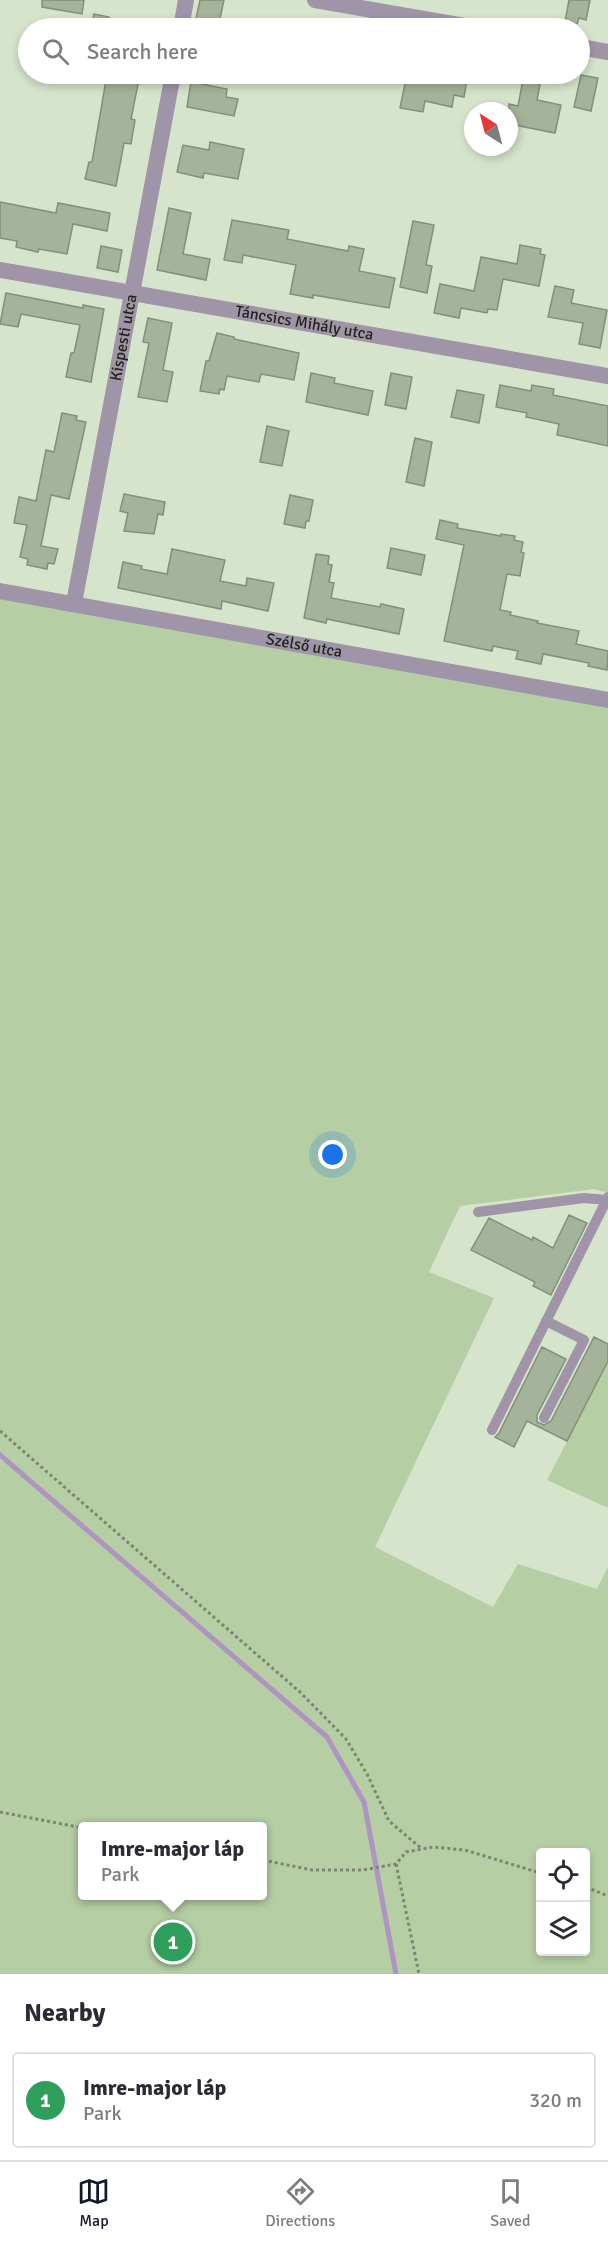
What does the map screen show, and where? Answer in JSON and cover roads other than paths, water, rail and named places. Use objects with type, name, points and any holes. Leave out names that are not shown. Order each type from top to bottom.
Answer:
[{"type":"street","points":[[183,18],[186,0]]},
{"type":"street","points":[[315,0],[418,18]]},
{"type":"street","points":[[590,49],[608,52]]},
{"type":"street","name":"Kispesti utca","points":[[74,603],[171,84]]},
{"type":"street","name":"Táncsics Mihály utca","points":[[0,270],[608,376]]},
{"type":"street","name":"Szélső utca","points":[[0,591],[608,700]]},
{"type":"lane","points":[[478,1212],[584,1198],[607,1198],[492,1430]]},
{"type":"lane","points":[[544,1418],[584,1340],[546,1321]]},
{"type":"waterway","points":[[0,1455],[327,1737],[364,1802],[396,1974]]},
{"type":"place","name":"Imre-major láp","points":[[173,1942]]}]
